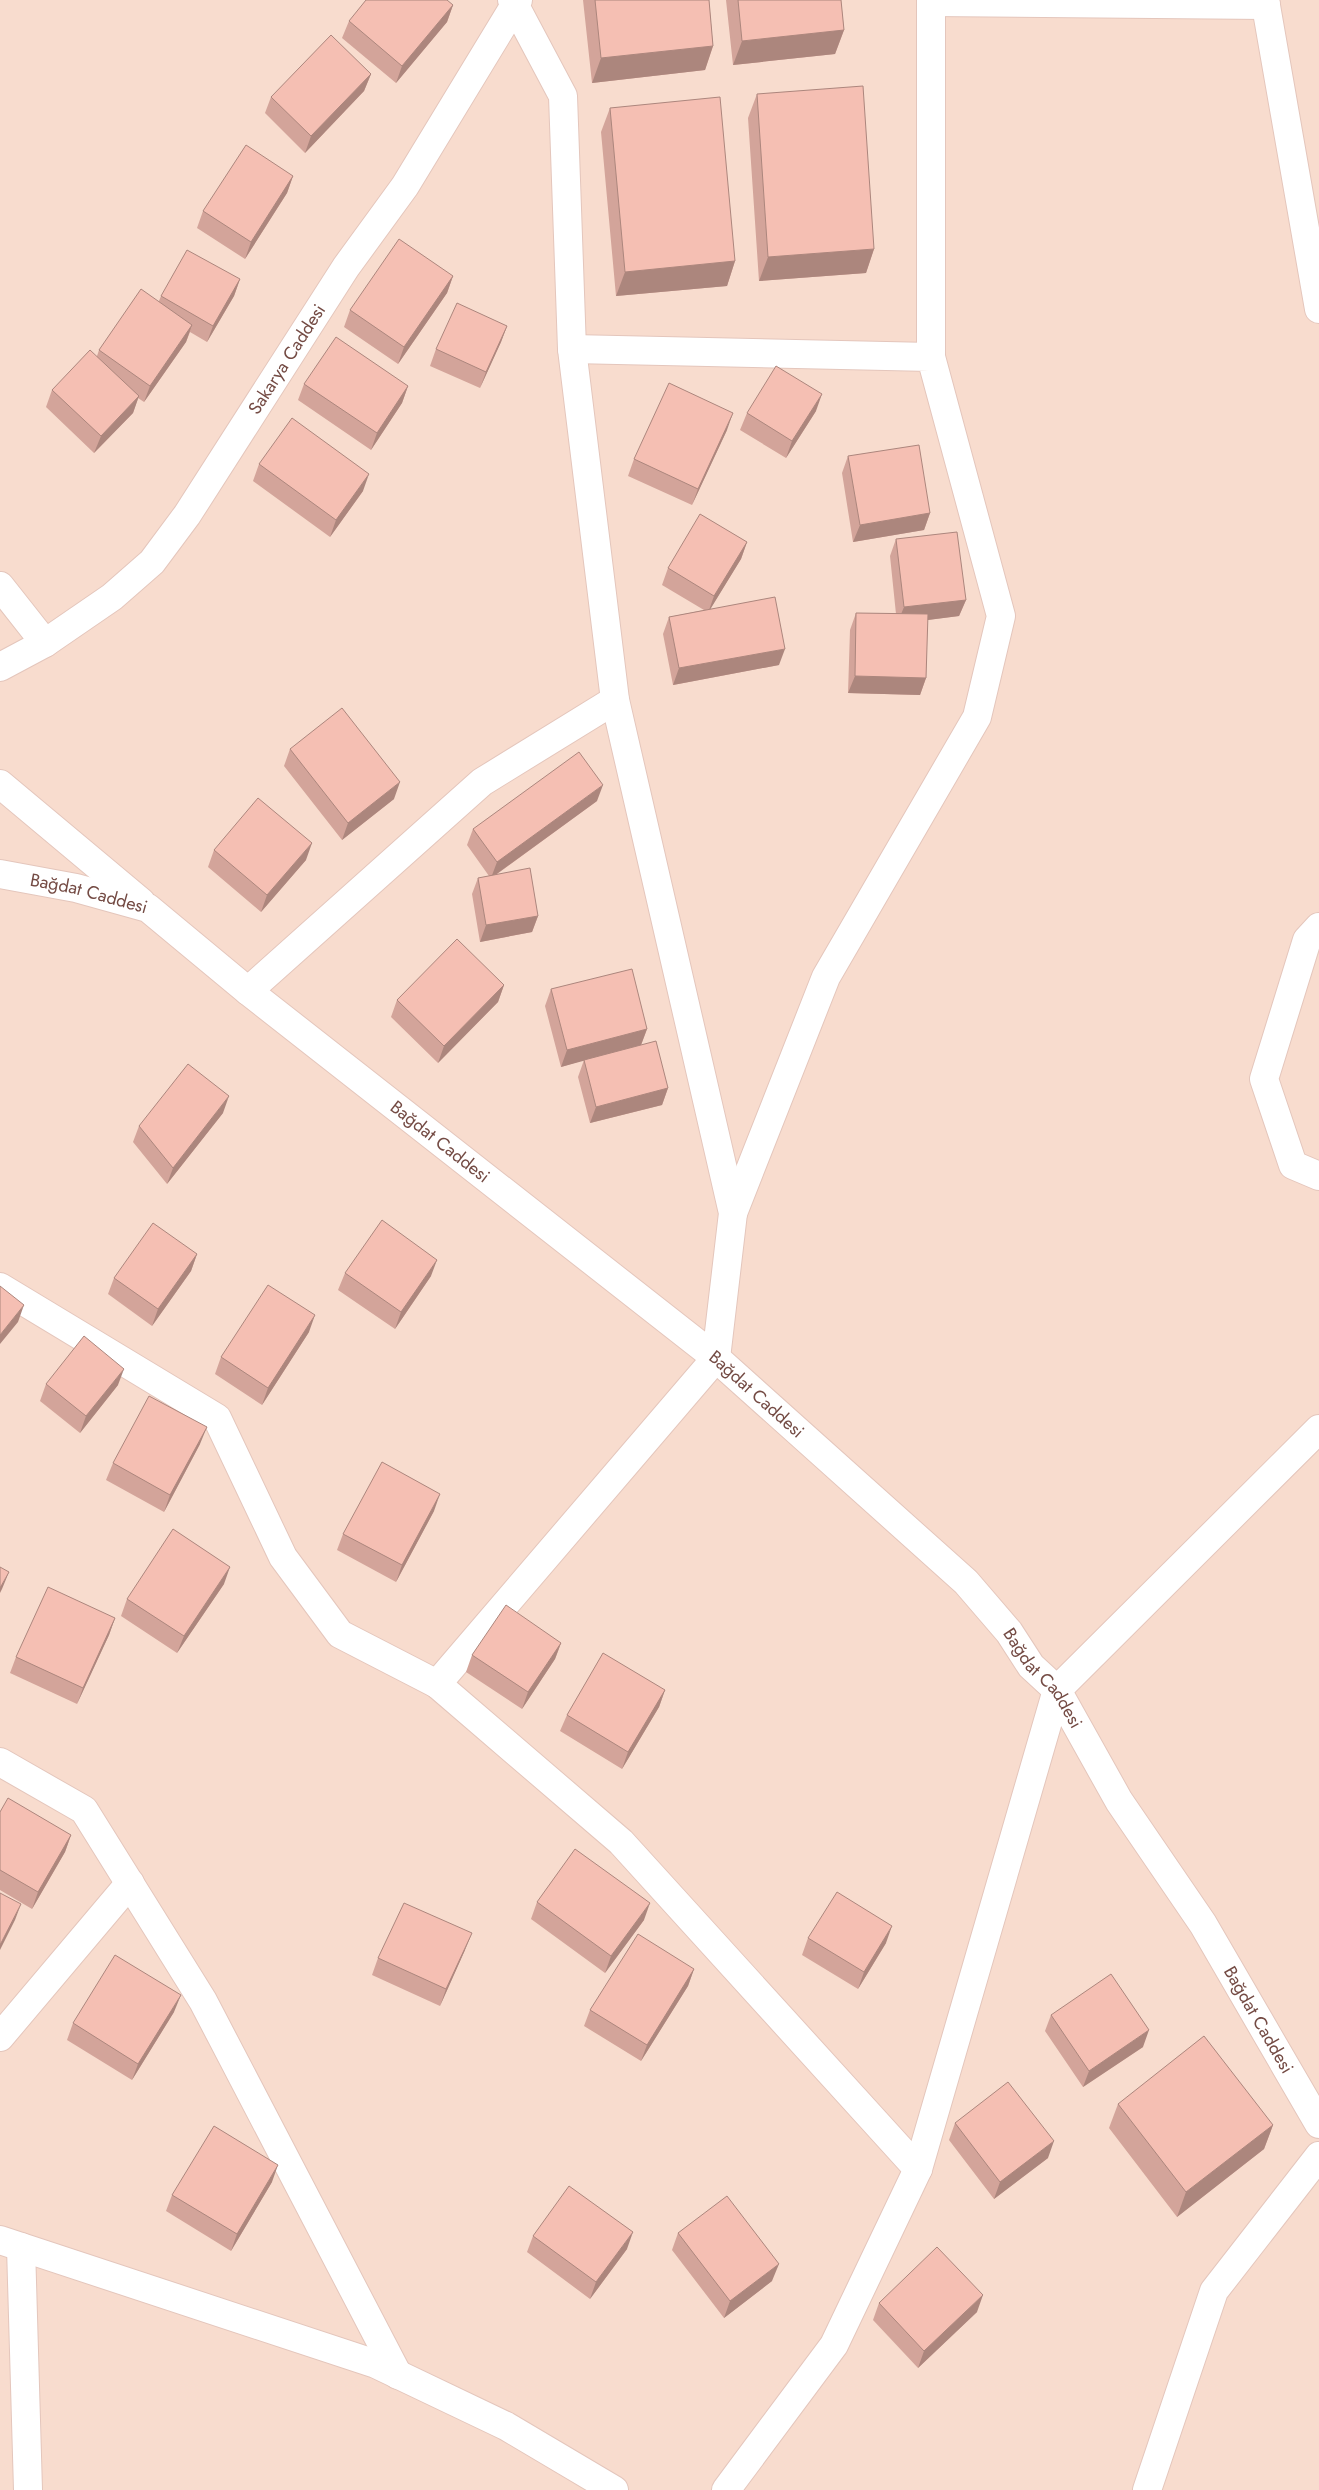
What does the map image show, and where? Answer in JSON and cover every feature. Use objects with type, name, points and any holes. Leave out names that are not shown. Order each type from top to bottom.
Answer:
[{"type":"street","points":[[437,1684],[716,1358],[734,1213],[826,977],[977,717],[1002,616],[932,357],[931,1],[1265,3],[1319,309]]},
{"type":"street","points":[[515,2],[563,96],[572,349],[615,700],[734,1213]]},
{"type":"street","name":"Sakarya Caddesi","points":[[0,667],[45,643],[112,597],[152,562],[186,515],[346,267],[405,186],[515,2]]},
{"type":"street","points":[[572,349],[932,357]]},
{"type":"street","points":[[0,586],[45,643]]},
{"type":"street","points":[[248,991],[482,782],[615,700]]},
{"type":"street","points":[[0,784],[148,908]]},
{"type":"street","name":"Bağdat Caddesi","points":[[0,874],[76,888],[148,908],[248,991],[716,1358],[966,1582],[1009,1632],[1031,1666],[1057,1690],[1119,1801],[1203,1924],[1319,2124]]},
{"type":"street","points":[[1319,927],[1307,940],[1264,1079],[1294,1165],[1319,1176]]},
{"type":"street","points":[[0,1287],[217,1418],[283,1556],[340,1634],[437,1684],[622,1842],[918,2169]]},
{"type":"street","points":[[726,2490],[834,2345],[918,2169],[1057,1690],[1319,1428]]},
{"type":"street","points":[[0,1762],[84,1810],[203,2000],[398,2375]]},
{"type":"street","points":[[0,2037],[130,1883]]},
{"type":"street","points":[[1147,2490],[1214,2291],[1319,2156]]},
{"type":"street","points":[[28,2490],[10,2244],[376,2364],[506,2426],[614,2490]]},
{"type":"shaded area","points":[[0,0],[1319,0],[1319,2490],[0,2490]]},
{"type":"building","points":[[366,0],[447,0],[453,5],[402,66],[349,21]]},
{"type":"building","points":[[595,0],[709,0],[713,46],[601,58]]},
{"type":"building","points":[[738,0],[841,0],[844,30],[742,41]]},
{"type":"building","points":[[331,35],[371,74],[311,136],[271,97]]},
{"type":"building","points":[[863,86],[874,249],[768,257],[757,94]]},
{"type":"building","points":[[720,97],[735,261],[625,272],[610,108]]},
{"type":"building","points":[[246,145],[293,176],[251,242],[203,211]]},
{"type":"building","points":[[399,239],[453,276],[404,347],[350,310]]},
{"type":"building","points":[[187,250],[240,279],[213,326],[161,296]]},
{"type":"building","points":[[141,289],[192,325],[150,386],[99,350]]},
{"type":"building","points":[[457,303],[507,326],[486,372],[436,349]]},
{"type":"building","points":[[336,337],[408,386],[377,433],[304,384]]},
{"type":"building","points":[[90,350],[139,396],[101,436],[52,390]]},
{"type":"building","points":[[776,366],[822,394],[792,441],[747,413]]},
{"type":"building","points":[[669,383],[733,413],[698,489],[634,459]]},
{"type":"building","points":[[292,418],[369,474],[336,520],[259,464]]},
{"type":"building","points":[[919,445],[930,513],[860,525],[848,456]]},
{"type":"building","points":[[700,514],[747,542],[714,596],[668,568]]},
{"type":"building","points":[[957,532],[966,600],[904,607],[896,539]]},
{"type":"building","points":[[775,597],[785,649],[679,668],[669,617]]},
{"type":"building","points":[[856,613],[928,614],[926,678],[855,676]]},
{"type":"building","points":[[342,708],[400,782],[348,823],[290,749]]},
{"type":"building","points":[[579,752],[603,785],[497,862],[473,829]]},
{"type":"building","points":[[258,798],[312,843],[267,895],[214,850]]},
{"type":"building","points":[[530,868],[538,916],[486,925],[478,878]]},
{"type":"building","points":[[457,939],[504,985],[444,1046],[397,1000]]},
{"type":"building","points":[[632,969],[647,1029],[567,1050],[551,989]]},
{"type":"building","points":[[656,1041],[668,1088],[596,1107],[584,1060]]},
{"type":"building","points":[[188,1064],[229,1096],[173,1168],[139,1126]]},
{"type":"building","points":[[382,1220],[437,1260],[401,1312],[345,1273]]},
{"type":"building","points":[[153,1223],[197,1254],[158,1309],[114,1278]]},
{"type":"building","points":[[268,1285],[315,1315],[268,1388],[221,1357]]},
{"type":"building","points":[[0,1286],[24,1305],[0,1335]]},
{"type":"building","points":[[84,1336],[124,1369],[86,1416],[46,1384]]},
{"type":"building","points":[[149,1396],[207,1427],[170,1495],[113,1463]]},
{"type":"building","points":[[382,1462],[440,1494],[402,1565],[343,1534]]},
{"type":"building","points":[[173,1529],[230,1567],[184,1636],[127,1599]]},
{"type":"building","points":[[0,1567],[9,1572],[0,1588]]},
{"type":"building","points":[[48,1587],[115,1618],[83,1688],[16,1657]]},
{"type":"building","points":[[506,1605],[561,1643],[528,1692],[472,1655]]},
{"type":"building","points":[[603,1653],[665,1690],[628,1752],[567,1715]]},
{"type":"building","points":[[8,1798],[71,1835],[38,1892],[0,1870],[0,1812]]},
{"type":"building","points":[[575,1849],[650,1903],[611,1956],[537,1902]]},
{"type":"building","points":[[837,1892],[892,1926],[864,1972],[808,1938]]},
{"type":"building","points":[[0,1893],[21,1904],[0,1945]]},
{"type":"building","points":[[404,1903],[472,1933],[446,1989],[378,1958]]},
{"type":"building","points":[[638,1934],[694,1969],[647,2045],[590,2010]]},
{"type":"building","points":[[115,1955],[181,1995],[138,2064],[73,2023]]},
{"type":"building","points":[[1111,1974],[1149,2030],[1089,2071],[1051,2015]]},
{"type":"building","points":[[1204,2036],[1273,2125],[1186,2192],[1118,2104]]},
{"type":"building","points":[[1008,2082],[1054,2141],[1000,2182],[955,2123]]},
{"type":"building","points":[[214,2126],[278,2165],[237,2234],[172,2195]]},
{"type":"building","points":[[569,2186],[633,2232],[596,2282],[533,2236]]},
{"type":"building","points":[[727,2196],[779,2264],[730,2301],[678,2233]]},
{"type":"building","points":[[937,2247],[983,2295],[924,2351],[879,2303]]}]
